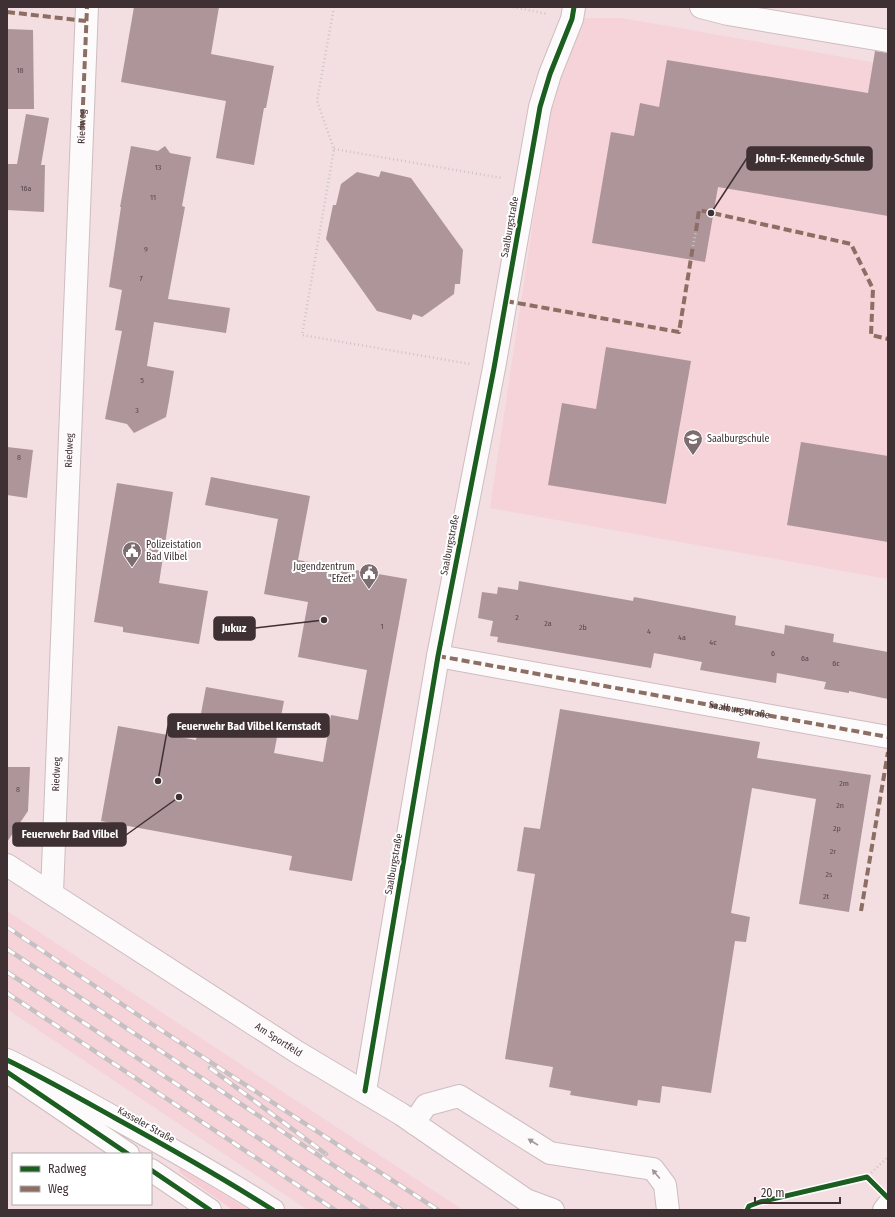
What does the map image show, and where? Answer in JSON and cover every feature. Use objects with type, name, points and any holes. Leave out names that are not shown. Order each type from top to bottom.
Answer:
[{"type":"street","name":"Riedweg","points":[[52,894],[86,7]]},
{"type":"street","points":[[701,7],[728,14],[888,41]]},
{"type":"street","name":"Saalburgstraße","points":[[365,1091],[438,656],[494,368],[540,107],[550,74],[573,13]]},
{"type":"street","name":"Saalburgstraße","points":[[438,656],[888,737]]},
{"type":"street","name":"Am Sportfeld","points":[[7,865],[297,1052],[365,1091],[526,1200],[553,1210]]},
{"type":"street","name":"Kasseler Straße","points":[[7,1060],[138,1131],[221,1178],[273,1210]]},
{"type":"street","points":[[7,1072],[127,1153]]},
{"type":"street","points":[[414,1123],[426,1105],[459,1096],[550,1153],[652,1169],[665,1185],[668,1210]]},
{"type":"street","points":[[152,1171],[210,1210]]},
{"type":"street","points":[[884,1210],[888,1205]]},
{"type":"path","points":[[334,7],[317,101],[334,149],[302,335],[494,368]]},
{"type":"path","points":[[513,7],[573,13]]},
{"type":"path","points":[[334,149],[527,182]]},
{"type":"path","points":[[693,246],[696,231]]},
{"type":"path","points":[[747,1210],[749,1206],[867,1176],[888,1157]]},
{"type":"shaded area","points":[[584,18],[622,18],[888,65],[888,579],[490,508],[550,110],[559,79]]},
{"type":"shaded area","points":[[7,911],[463,1210],[308,1210],[7,1009]]},
{"type":"shaded area","points":[[180,1168],[249,1210],[233,1210],[179,1172]]},
{"type":"building","points":[[134,7],[219,7],[211,54],[274,66],[266,108],[264,108],[254,165],[216,158],[226,101],[121,82]]},
{"type":"building","points":[[7,29],[33,30],[34,109],[7,109]]},
{"type":"building","points":[[875,51],[888,53],[888,216],[718,187],[705,262],[592,243],[611,132],[634,136],[640,103],[659,107],[667,60],[868,93]]},
{"type":"building","points":[[26,114],[49,118],[41,165],[45,165],[44,212],[7,210],[7,164],[17,164]]},
{"type":"building","points":[[131,146],[158,151],[165,146],[170,153],[191,157],[182,206],[185,207],[168,299],[230,308],[226,333],[154,322],[147,366],[174,371],[169,401],[166,417],[134,433],[127,424],[105,419],[122,331],[115,330],[122,290],[109,287],[120,207]]},
{"type":"building","points":[[381,171],[411,178],[463,250],[460,284],[455,284],[454,294],[422,317],[413,314],[411,320],[377,311],[326,239],[333,205],[336,205],[341,184],[357,172],[379,177]]},
{"type":"building","points":[[606,347],[691,361],[666,504],[548,485],[562,403],[596,409]]},
{"type":"building","points":[[801,442],[888,456],[888,542],[787,525]]},
{"type":"building","points":[[7,447],[33,450],[27,498],[7,495]]},
{"type":"building","points":[[211,477],[310,496],[298,560],[407,579],[352,881],[289,870],[292,856],[101,821],[118,726],[196,740],[206,687],[284,701],[274,753],[323,762],[331,715],[358,720],[367,670],[298,657],[308,602],[264,594],[278,519],[205,505]]},
{"type":"building","points":[[117,483],[173,492],[159,583],[208,591],[199,644],[123,632],[123,627],[94,622]]},
{"type":"building","points":[[519,581],[633,601],[634,597],[736,616],[735,625],[784,634],[785,625],[834,634],[833,642],[888,652],[888,699],[849,691],[849,693],[824,689],[826,682],[777,673],[776,683],[700,670],[702,662],[654,653],[651,668],[497,642],[498,637],[490,636],[493,621],[478,618],[482,592],[497,594],[498,587],[518,590]]},
{"type":"building","points":[[560,709],[760,742],[757,758],[871,775],[849,912],[799,904],[816,799],[752,788],[731,913],[750,917],[746,942],[735,941],[711,1093],[662,1086],[660,1103],[638,1100],[637,1106],[570,1095],[571,1091],[549,1087],[553,1067],[505,1059],[535,874],[517,871],[524,827],[540,829]]},
{"type":"building","points":[[7,767],[30,767],[28,811],[7,842]]},
{"type":"railway","points":[[7,927],[141,1017],[438,1210]]},
{"type":"railway","points":[[7,949],[401,1210]]},
{"type":"railway","points":[[7,972],[367,1210]]},
{"type":"railway","points":[[7,993],[335,1210]]},
{"type":"railway","points":[[210,1068],[326,1154]]},
{"type":"marked path","points":[[82,129],[87,7]]},
{"type":"marked path","points":[[7,12],[86,21]]},
{"type":"marked path","points":[[696,231],[699,210],[851,244],[873,289],[871,335],[888,339]]},
{"type":"marked path","points":[[506,301],[679,332],[693,246]]},
{"type":"marked path","points":[[438,656],[888,737]]},
{"type":"marked path","points":[[861,911],[888,752]]},
{"type":"cycle path","points":[[365,1091],[438,656],[494,368],[540,107],[550,74],[572,19],[574,7]]},
{"type":"cycle path","points":[[7,1060],[175,1151],[273,1210]]},
{"type":"cycle path","points":[[7,1072],[127,1153]]},
{"type":"cycle path","points":[[152,1171],[210,1210]]},
{"type":"cycle path","points":[[747,1210],[749,1206],[760,1202],[867,1177],[888,1198]]},
{"type":"place","name":"John-F.-Kennedy-Schule","points":[[711,213]]},
{"type":"place","name":"Saalburgschule","points":[[693,456]]},
{"type":"place","name":"Polizeistation Bad Vilbel","points":[[132,568]]},
{"type":"place","name":"Jugendzentrum \"Efzet\"","points":[[369,590]]},
{"type":"place","name":"Jukuz","points":[[324,620]]},
{"type":"place","name":"Feuerwehr Bad Vilbel Kernstadt","points":[[158,781]]},
{"type":"place","name":"Feuerwehr Bad Vilbel","points":[[179,797]]}]
